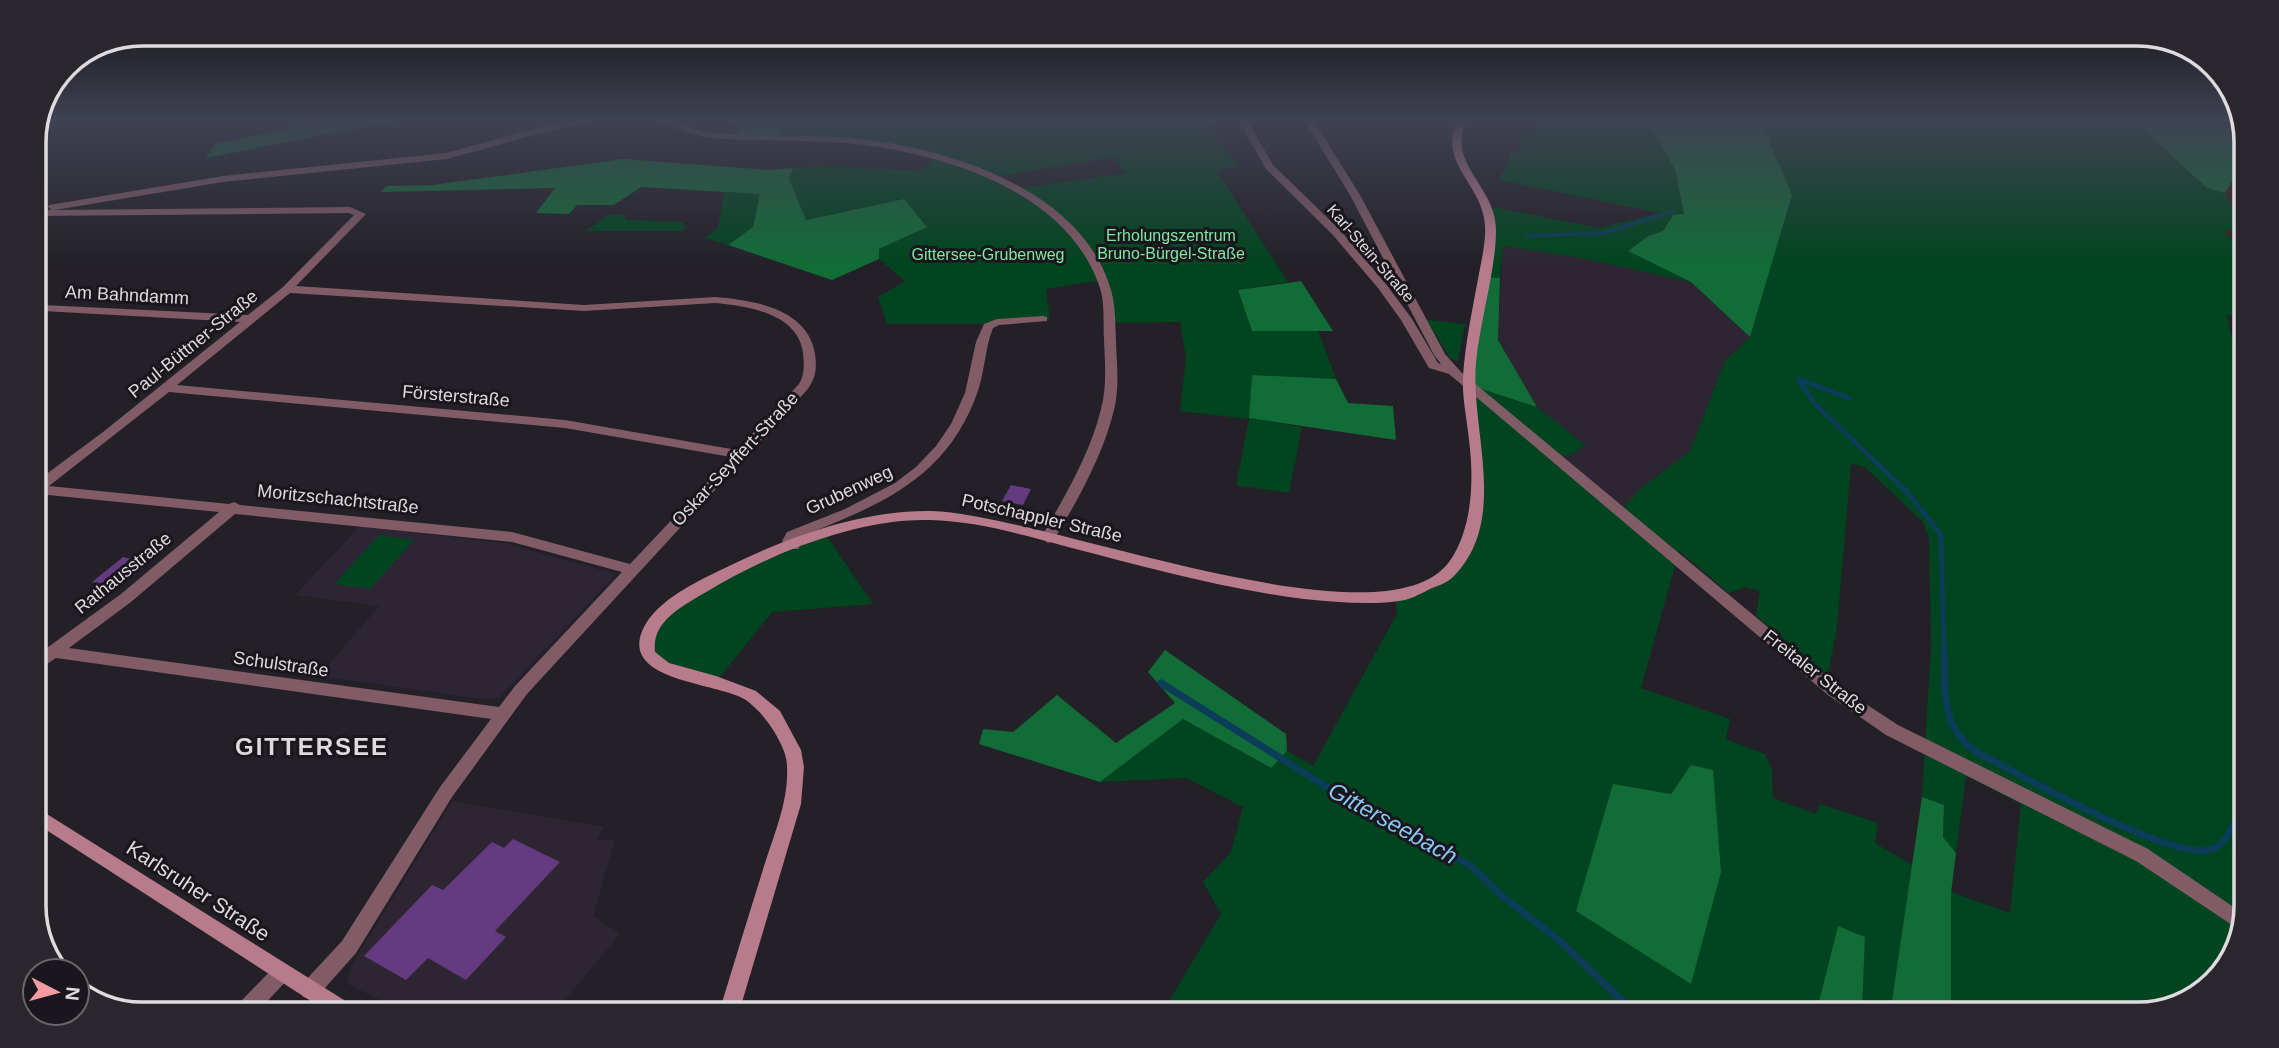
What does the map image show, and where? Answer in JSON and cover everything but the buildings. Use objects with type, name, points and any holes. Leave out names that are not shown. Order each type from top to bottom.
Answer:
[{"type":"street","points":[[46,209],[203,181],[339,167]]},
{"type":"street","points":[[965,167],[1006,183],[1055,215],[1089,253],[1105,289],[1112,379],[1108,409],[1087,461],[1048,538]]},
{"type":"street","name":"Karl-Stein-Straße","points":[[1269,167],[1335,232],[1381,286],[1406,318],[1433,365],[1452,371]]},
{"type":"street","points":[[1337,167],[1440,355],[1452,371]]},
{"type":"street","name":"Potschappler Straße","points":[[732,1002],[792,804],[796,776],[793,750],[786,733],[762,704],[732,687],[664,668],[648,655],[645,640],[648,631],[659,617],[700,588],[744,564],[874,520],[918,516],[972,519],[1212,577],[1295,592],[1363,598],[1396,597],[1418,593],[1437,583],[1454,566],[1468,534],[1478,478],[1469,385],[1491,230],[1488,209],[1464,167]]},
{"type":"street","name":"Paul-Büttner-Straße","points":[[46,214],[360,211],[359,218],[286,289],[167,388],[46,482]]},
{"type":"street","name":"Oskar-Seyffert-Straße","points":[[286,289],[584,308],[715,300],[743,303],[764,309],[792,323],[802,332],[809,348],[809,377],[803,387],[548,658],[502,714],[446,792],[349,947],[310,990]]},
{"type":"street","name":"Am Bahndamm","points":[[46,307],[251,319]]},
{"type":"street","name":"Grubenweg","points":[[793,546],[789,541],[792,536],[891,494],[919,472],[948,437],[965,409],[988,326],[997,322],[1043,319]]},
{"type":"street","name":"Freitaler Straße","points":[[1452,371],[1833,691],[1892,730],[2142,855],[2233,917]]},
{"type":"street","name":"Försterstraße","points":[[167,388],[565,424],[739,454]]},
{"type":"street","name":"Moritzschachtstraße","points":[[46,491],[234,507],[512,537],[632,570]]},
{"type":"street","name":"Rathausstraße","points":[[46,658],[126,598],[234,507]]},
{"type":"street","name":"Schulstraße","points":[[54,652],[502,714]]},
{"type":"street","name":"Karlsruher Straße","points":[[46,821],[329,1002]]},
{"type":"street","points":[[254,1002],[282,972]]},
{"type":"shaded area","points":[[2233,179],[2233,210],[2225,193]]},
{"type":"shaded area","points":[[2233,228],[2233,241],[2222,231]]},
{"type":"shaded area","points":[[1503,246],[1581,258],[1691,282],[1750,337],[1725,361],[1690,451],[1639,490],[1620,513],[1556,457],[1584,445],[1537,407],[1498,340]]},
{"type":"shaded area","points":[[360,526],[508,544],[616,574],[500,697],[489,700],[319,676],[379,606],[295,595]]},
{"type":"shaded area","points":[[452,801],[604,827],[597,840],[615,840],[593,916],[620,934],[563,1002],[384,1002],[348,984],[352,965]]},
{"type":"green space","points":[[565,167],[729,167],[770,170],[793,168],[789,179],[806,220],[904,199],[927,227],[879,249],[879,259],[832,280],[728,245],[753,227],[760,194],[641,187],[614,205],[577,205],[569,214],[536,213],[555,188],[381,192],[386,186],[432,185]]},
{"type":"green space","points":[[806,167],[921,171],[925,167],[1056,167],[996,177],[1017,189],[1126,173],[1121,167],[1234,167],[1216,170],[1288,282],[1238,290],[1252,331],[1318,330],[1336,379],[1252,375],[1250,418],[1302,427],[1289,493],[1236,485],[1249,419],[1180,411],[1186,357],[1180,322],[1109,323],[1102,280],[1046,289],[1050,319],[990,324],[887,324],[878,297],[905,281],[879,259],[879,249],[927,227],[904,199],[805,220],[789,179],[793,168]]},
{"type":"green space","points":[[1506,167],[1673,167],[1684,215],[1673,215],[1663,231],[1648,236],[1628,251],[1691,282],[1581,258],[1503,246],[1500,278],[1486,277],[1488,209],[1497,208],[1599,228],[1660,213],[1498,180]]},
{"type":"green space","points":[[1673,167],[1780,167],[1792,195],[1750,337],[1691,282],[1628,251],[1648,236],[1663,231],[1673,215],[1684,214]]},
{"type":"green space","points":[[1780,167],[2184,167],[2207,188],[2225,193],[2233,209],[2233,229],[2223,232],[2233,241],[2233,316],[2227,315],[2233,345],[2234,907],[2226,943],[2214,965],[2191,986],[2174,995],[2150,1002],[1951,1002],[1951,892],[2010,913],[2021,804],[1966,776],[1956,853],[1943,837],[1944,806],[1922,797],[1931,646],[1929,539],[1923,522],[1865,467],[1851,464],[1837,627],[1828,675],[1756,616],[1760,591],[1745,587],[1729,593],[1679,551],[1641,688],[1730,719],[1726,739],[1765,754],[1772,770],[1773,798],[1816,814],[1820,804],[1878,823],[1875,843],[1912,865],[1892,1002],[1862,1002],[1865,937],[1838,926],[1819,1002],[1168,1002],[1221,914],[1203,882],[1231,852],[1243,807],[1186,778],[1100,782],[1183,718],[1270,768],[1287,751],[1313,766],[1397,614],[1396,597],[1447,575],[1474,508],[1469,385],[1537,407],[1585,445],[1573,454],[1557,457],[1619,513],[1639,490],[1690,451],[1725,361],[1750,337],[1792,195]],"holes":[[[1691,765],[1691,983],[1613,785],[1671,794]]]},
{"type":"green space","points":[[2184,167],[2233,167],[2233,178],[2225,193],[2207,188]]},
{"type":"green space","points":[[724,192],[761,194],[753,227],[728,245],[705,238],[718,228]]},
{"type":"green space","points":[[625,214],[625,220],[683,222],[685,231],[586,231],[608,215]]},
{"type":"green space","points":[[1486,277],[1500,278],[1498,340],[1537,407],[1469,385]]},
{"type":"green space","points":[[1301,281],[1333,331],[1252,331],[1238,290]]},
{"type":"green space","points":[[1427,320],[1465,324],[1458,361],[1450,358]]},
{"type":"green space","points":[[1252,375],[1336,379],[1348,403],[1393,406],[1396,440],[1249,418]]},
{"type":"green space","points":[[379,535],[414,540],[370,589],[334,584]]},
{"type":"green space","points":[[826,535],[873,604],[772,612],[716,682],[654,661],[647,631],[700,588]]},
{"type":"green space","points":[[1165,650],[1286,734],[1287,751],[1271,768],[1183,719],[1100,782],[979,744],[983,729],[1013,732],[1057,695],[1116,743],[1175,703],[1148,672]]},
{"type":"green space","points":[[1691,765],[1713,770],[1721,872],[1691,984],[1576,911],[1613,784],[1671,794]]},
{"type":"green space","points":[[1922,797],[1944,805],[1943,837],[1956,853],[1951,893],[1951,1002],[1892,1002]]},
{"type":"green space","points":[[1838,926],[1865,937],[1862,1002],[1819,1002]]},
{"type":"waterway","points":[[1527,236],[1604,233],[1673,211]]},
{"type":"waterway","points":[[1849,398],[1798,379],[1816,405],[1907,492],[1941,535],[1944,652]]},
{"type":"waterway","points":[[1944,650],[1945,694],[1950,719],[1964,741],[1976,752],[2093,813],[2161,842],[2189,849],[2209,850],[2220,845],[2234,823]]},
{"type":"waterway","name":"Gitterseebach","points":[[1161,683],[1325,786],[1471,866],[1502,896],[1559,940],[1625,1002]]},
{"type":"district","name":"GITTERSEE","points":[[312,747]]},
{"type":"park label","name":"Erholungszentrum Bruno-Bürgel-Straße","points":[[1171,244]]},
{"type":"park label","name":"Gittersee-Grubenweg","points":[[988,254]]}]
